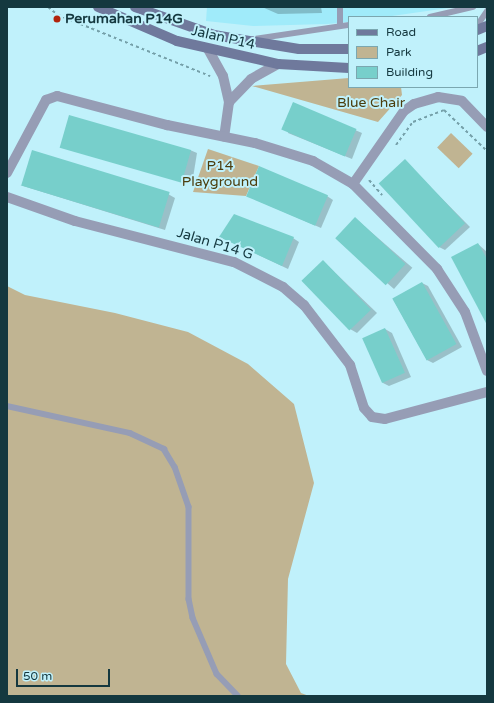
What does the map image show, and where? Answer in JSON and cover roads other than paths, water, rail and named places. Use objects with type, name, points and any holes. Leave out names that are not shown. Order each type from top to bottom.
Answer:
[{"type":"main road","name":"Jalan P14","points":[[98,7],[177,41],[278,64],[348,68]]},
{"type":"main road","name":"Jalan P14","points":[[135,7],[214,34],[299,49],[348,49]]},
{"type":"street","points":[[208,48],[224,82],[229,102],[224,137]]},
{"type":"street","points":[[229,102],[251,79],[278,64]]},
{"type":"street","points":[[7,173],[46,100],[57,96],[312,160],[353,184],[437,269],[465,312],[487,371]]},
{"type":"street","points":[[353,184],[404,111],[414,104],[438,97],[462,101],[487,127]]},
{"type":"street","name":"Jalan P14 G","points":[[7,197],[75,221],[234,262],[283,287],[304,305],[350,365],[364,408],[372,417],[385,419],[487,392]]},
{"type":"lane","points":[[340,7],[340,26]]},
{"type":"lane","points":[[434,16],[473,7]]},
{"type":"lane","points":[[478,24],[487,11]]},
{"type":"lane","points":[[248,40],[348,25]]},
{"type":"lane","points":[[7,406],[130,433],[164,449],[175,466],[189,507],[189,599],[193,618],[217,674],[238,696]]},
{"type":"place","name":"Perumahan P14G","points":[[57,19]]},
{"type":"park label","name":"Blue Chair","points":[[371,103]]},
{"type":"park label","name":"P14 Playground","points":[[220,174]]}]
